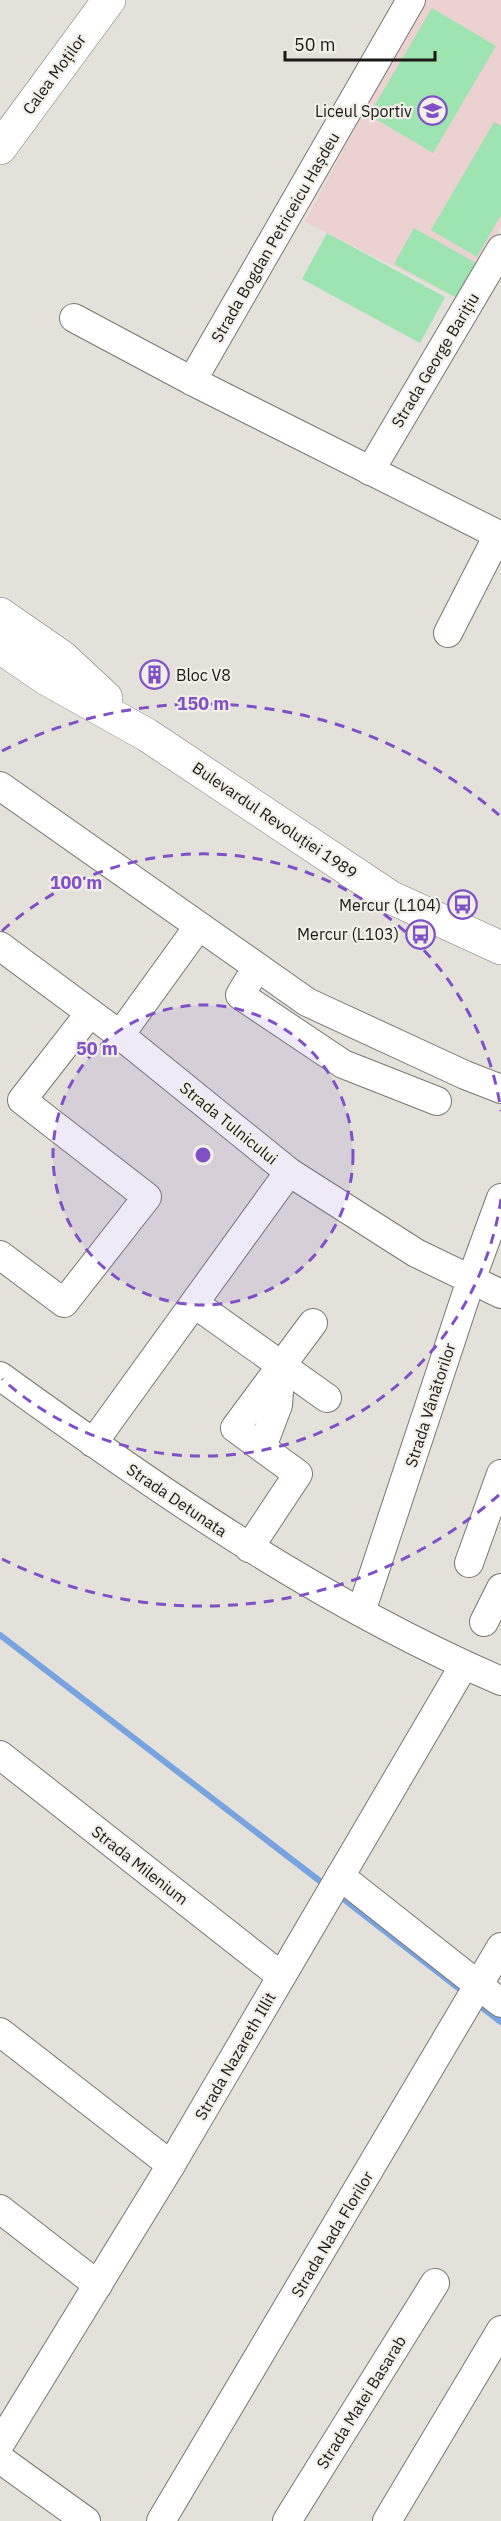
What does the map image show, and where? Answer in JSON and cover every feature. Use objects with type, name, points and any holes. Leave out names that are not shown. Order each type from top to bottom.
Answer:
[{"type":"main road","name":"Calea Moților","points":[[0,148],[107,1]]},
{"type":"main road","name":"Bulevardul Revoluției 1989","points":[[0,614],[62,657],[147,735]]},
{"type":"main road","name":"Bulevardul Revoluției 1989","points":[[0,647],[47,680],[147,735],[390,897],[501,948]]},
{"type":"street","name":"Strada Bogdan Petriceicu Hașdeu","points":[[192,381],[411,0]]},
{"type":"street","name":"Strada George Barițiu","points":[[370,471],[501,249]]},
{"type":"street","points":[[74,318],[192,381],[500,536],[448,633]]},
{"type":"street","points":[[0,786],[308,1002],[465,1076],[501,1089]]},
{"type":"street","points":[[120,1035],[198,927]]},
{"type":"street","name":"Strada Tulnicului","points":[[0,946],[120,1035],[290,1172],[416,1253],[501,1293]]},
{"type":"street","points":[[256,967],[240,995],[343,1064],[437,1101]]},
{"type":"street","points":[[0,1255],[64,1303],[147,1197],[22,1100],[90,1013]]},
{"type":"street","points":[[93,1443],[290,1172]]},
{"type":"street","name":"Strada Vânătorilor","points":[[361,1612],[471,1280],[501,1198]]},
{"type":"street","points":[[195,1304],[327,1398]]},
{"type":"street","points":[[249,1548],[298,1474],[236,1428],[313,1323]]},
{"type":"street","name":"Strada Detunata","points":[[0,1376],[93,1443],[249,1548],[361,1612],[464,1665],[501,1681]]},
{"type":"street","points":[[469,1563],[500,1483]]},
{"type":"street","points":[[484,1622],[501,1588]]},
{"type":"street","name":"Strada Nazareth Illit","points":[[4,2426],[98,2285],[171,2165],[464,1665]]},
{"type":"street","name":"Strada Milenium","points":[[0,1755],[281,1976]]},
{"type":"street","points":[[333,1887],[490,1994]]},
{"type":"street","name":"Strada Nada Florilor","points":[[161,2521],[490,1994],[501,1947]]},
{"type":"street","points":[[0,2032],[171,2165]]},
{"type":"street","points":[[0,2209],[98,2285]]},
{"type":"street","name":"Strada Matei Basarab","points":[[287,2521],[435,2283]]},
{"type":"street","points":[[387,2521],[501,2330]]},
{"type":"street","points":[[0,2459],[86,2521]]},
{"type":"shaded area","name":"Liceul Sportiv","points":[[423,0],[501,0],[501,227],[457,298],[305,222]]},
{"type":"green space","points":[[432,8],[496,46],[433,153],[369,115]]},
{"type":"green space","points":[[494,122],[501,126],[501,215],[477,257],[431,230]]},
{"type":"green space","points":[[414,228],[476,263],[457,298],[394,264]]},
{"type":"green space","points":[[327,233],[445,297],[420,343],[302,279]]},
{"type":"waterway","points":[[0,1635],[325,1885]]},
{"type":"waterway","points":[[338,1895],[458,1988]]},
{"type":"waterway","points":[[484,2009],[501,2022]]},
{"type":"place","name":"Liceul Sportiv","points":[[433,111]]},
{"type":"place","name":"Bloc V8","points":[[155,675]]},
{"type":"place","name":"Mercur (L104)","points":[[462,905]]},
{"type":"place","name":"Mercur (L103)","points":[[420,934]]}]
